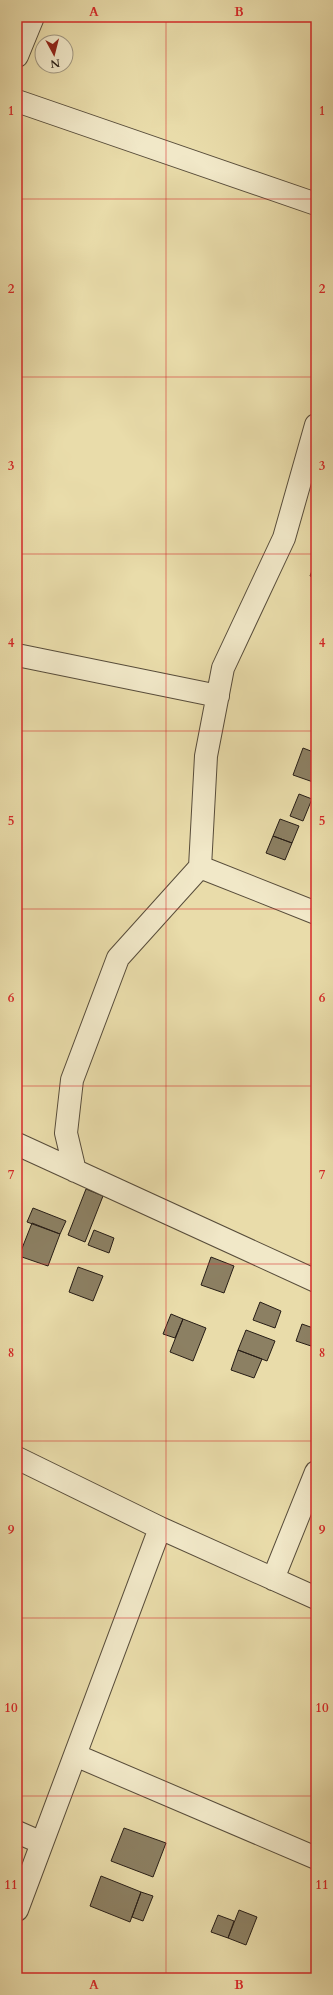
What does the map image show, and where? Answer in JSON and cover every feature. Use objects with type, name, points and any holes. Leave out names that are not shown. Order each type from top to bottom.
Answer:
[{"type":"street","points":[[17,56],[33,17]]},
{"type":"street","points":[[17,101],[316,204]]},
{"type":"street","points":[[75,1171],[66,1133],[72,1080],[118,958],[200,867],[206,756],[223,668],[284,538],[316,425]]},
{"type":"street","points":[[17,655],[218,696]]},
{"type":"street","points":[[200,867],[316,913]]},
{"type":"street","points":[[17,1144],[316,1281]]},
{"type":"street","points":[[17,1458],[160,1528],[316,1598]]},
{"type":"street","points":[[273,1579],[316,1472]]},
{"type":"street","points":[[17,1910],[160,1528]]},
{"type":"street","points":[[75,1755],[316,1858]]},
{"type":"street","points":[[17,1832],[42,1843]]},
{"type":"building","points":[[316,560],[316,578],[310,576]]},
{"type":"building","points":[[303,748],[316,753],[316,783],[293,775]]},
{"type":"building","points":[[299,794],[312,799],[303,821],[290,816]]},
{"type":"building","points":[[280,819],[299,826],[292,843],[273,836]]},
{"type":"building","points":[[273,836],[292,843],[285,860],[266,853]]},
{"type":"building","points":[[86,1189],[103,1196],[85,1242],[68,1235]]},
{"type":"building","points":[[33,1208],[66,1221],[60,1234],[27,1222]]},
{"type":"building","points":[[32,1223],[60,1234],[48,1266],[19,1256]]},
{"type":"building","points":[[94,1230],[114,1238],[109,1253],[88,1245]]},
{"type":"building","points":[[211,1257],[234,1266],[224,1293],[201,1285]]},
{"type":"building","points":[[78,1267],[103,1276],[93,1301],[69,1292]]},
{"type":"building","points":[[260,1302],[281,1311],[275,1328],[253,1320]]},
{"type":"building","points":[[171,1314],[183,1319],[175,1338],[163,1334]]},
{"type":"building","points":[[183,1319],[206,1328],[193,1361],[170,1352]]},
{"type":"building","points":[[302,1324],[316,1329],[311,1346],[296,1341]]},
{"type":"building","points":[[246,1330],[275,1341],[267,1361],[238,1350]]},
{"type":"building","points":[[238,1350],[262,1359],[254,1378],[231,1370]]},
{"type":"building","points":[[124,1828],[166,1843],[153,1877],[111,1861]]},
{"type":"building","points":[[101,1876],[141,1892],[130,1922],[90,1906]]},
{"type":"building","points":[[141,1892],[153,1896],[143,1921],[132,1917]]},
{"type":"building","points":[[239,1910],[257,1917],[246,1945],[228,1938]]},
{"type":"building","points":[[218,1915],[234,1921],[228,1938],[211,1932]]}]
